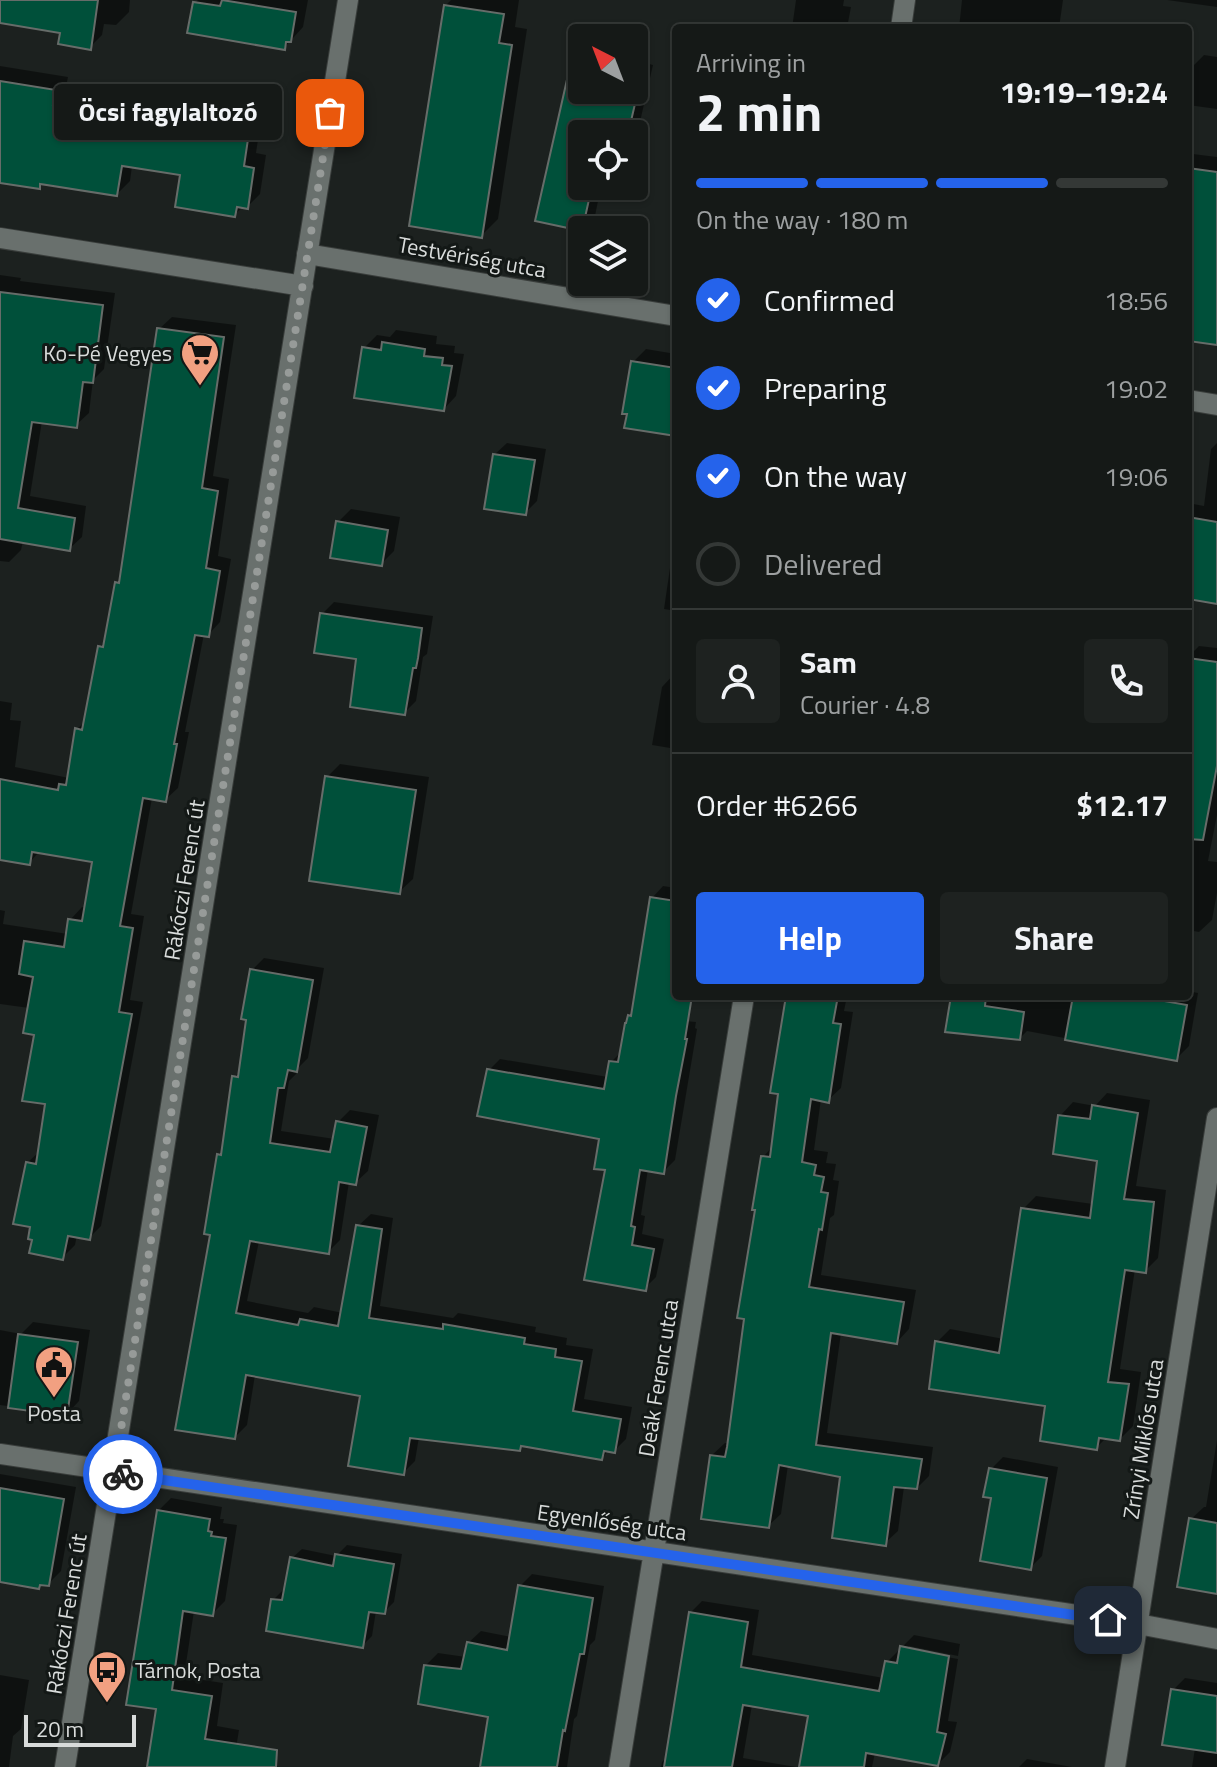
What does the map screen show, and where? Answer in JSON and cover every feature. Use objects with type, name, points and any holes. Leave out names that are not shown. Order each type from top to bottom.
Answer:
[{"type":"street","name":"Rákóczi Ferenc út","points":[[65,1767],[348,0]]},
{"type":"street","points":[[902,24],[905,0]]},
{"type":"street","points":[[0,238],[303,286]]},
{"type":"street","name":"Testvériség utca","points":[[307,254],[672,315]]},
{"type":"street","points":[[1192,401],[1217,405]]},
{"type":"street","name":"Deák Ferenc utca","points":[[619,1767],[743,1000]]},
{"type":"street","name":"Zrínyi Miklós utca","points":[[1115,1767],[1217,1118]]},
{"type":"street","name":"Egyenlőség utca","points":[[0,1454],[1138,1624],[1217,1639]]},
{"type":"building","points":[[0,0],[98,0],[91,50],[58,44],[60,33],[0,23]]},
{"type":"building","points":[[222,0],[296,12],[291,42],[286,42],[285,50],[187,33],[193,2],[220,6]]},
{"type":"building","points":[[444,5],[504,14],[499,43],[512,45],[482,238],[409,226]]},
{"type":"building","points":[[568,75],[568,104],[635,104],[631,120],[568,120],[568,200],[589,200],[585,216],[568,216],[568,228],[535,221]]},
{"type":"building","points":[[0,81],[56,90],[53,105],[189,125],[191,110],[251,119],[244,166],[254,168],[248,209],[237,207],[235,217],[175,207],[180,175],[122,166],[117,196],[40,184],[40,189],[0,183]]},
{"type":"building","points":[[1192,169],[1217,172],[1217,345],[1192,342]]},
{"type":"building","points":[[0,292],[103,305],[93,383],[83,382],[77,428],[32,422],[18,508],[75,518],[70,551],[0,539]]},
{"type":"building","points":[[157,328],[224,337],[202,488],[218,491],[206,568],[220,571],[209,637],[195,635],[166,802],[143,798],[120,926],[133,928],[119,1012],[132,1014],[90,1240],[68,1236],[63,1260],[29,1253],[32,1240],[28,1239],[30,1227],[13,1224],[26,1162],[36,1164],[45,1104],[22,1101],[34,1035],[23,1033],[33,977],[19,974],[24,941],[64,947],[68,919],[82,921],[92,862],[32,852],[30,865],[0,860],[0,779],[58,790],[59,784],[66,785],[75,728],[82,730],[98,646],[103,647],[115,582],[119,583]]},
{"type":"building","points":[[382,342],[425,349],[424,356],[443,358],[442,365],[452,366],[444,411],[354,398],[362,347],[381,350]]},
{"type":"building","points":[[631,361],[672,367],[672,435],[624,428],[627,414],[622,414]]},
{"type":"building","points":[[493,454],[535,460],[526,515],[484,509]]},
{"type":"building","points":[[1192,518],[1217,522],[1217,604],[1192,600]]},
{"type":"building","points":[[336,521],[388,530],[382,566],[330,558]]},
{"type":"building","points":[[320,613],[422,628],[405,715],[350,707],[356,659],[314,653]]},
{"type":"building","points":[[1192,659],[1217,662],[1217,766],[1203,840],[1192,839]]},
{"type":"building","points":[[325,776],[416,790],[400,894],[309,881]]},
{"type":"building","points":[[650,897],[672,900],[672,1000],[691,1000],[664,1174],[640,1170],[631,1226],[635,1227],[632,1245],[654,1249],[646,1291],[584,1280],[605,1170],[594,1169],[599,1139],[477,1116],[487,1069],[604,1089],[609,1061],[618,1062],[625,1023],[628,1015],[631,1016]]},
{"type":"building","points":[[250,969],[313,980],[297,1072],[288,1070],[284,1088],[278,1088],[270,1143],[330,1152],[336,1121],[367,1127],[356,1185],[339,1182],[329,1254],[250,1241],[236,1313],[298,1325],[300,1319],[338,1326],[356,1225],[382,1229],[369,1318],[443,1329],[443,1324],[525,1338],[524,1344],[556,1349],[555,1357],[582,1361],[573,1411],[621,1419],[615,1453],[604,1451],[602,1460],[521,1446],[520,1451],[410,1438],[404,1475],[348,1466],[360,1396],[246,1375],[235,1439],[175,1430],[210,1235],[204,1234],[217,1154],[221,1155],[232,1076],[238,1077],[246,1020],[241,1019]]},
{"type":"building","points":[[785,1000],[837,1000],[833,1023],[841,1024],[829,1103],[811,1099],[802,1162],[816,1165],[814,1175],[824,1177],[821,1192],[828,1193],[809,1287],[904,1302],[897,1344],[831,1333],[816,1445],[922,1459],[917,1489],[894,1487],[886,1546],[832,1538],[840,1477],[779,1465],[769,1528],[701,1519],[710,1455],[725,1457],[727,1447],[744,1319],[737,1318],[755,1210],[752,1210],[761,1156],[770,1157],[778,1094],[770,1093]]},
{"type":"building","points":[[950,1000],[986,1000],[985,1006],[1024,1012],[1020,1040],[945,1032]]},
{"type":"building","points":[[1072,1000],[1159,1000],[1187,1005],[1177,1061],[1065,1040]]},
{"type":"building","points":[[1092,1105],[1138,1113],[1124,1199],[1154,1202],[1146,1273],[1125,1270],[1108,1382],[1129,1384],[1120,1441],[1099,1438],[1097,1450],[1040,1441],[1045,1406],[929,1389],[935,1341],[999,1353],[1021,1208],[1090,1218],[1097,1161],[1053,1154],[1058,1115],[1090,1119]]},
{"type":"building","points":[[18,1334],[78,1342],[67,1416],[8,1408]]},
{"type":"building","points":[[989,1468],[1047,1478],[1031,1570],[980,1561],[991,1498],[983,1497]]},
{"type":"building","points":[[0,1488],[64,1499],[49,1586],[40,1585],[39,1589],[0,1582]]},
{"type":"building","points":[[157,1510],[210,1519],[208,1531],[212,1532],[211,1536],[226,1538],[213,1616],[183,1611],[172,1690],[212,1696],[205,1739],[277,1750],[276,1767],[147,1767],[156,1709],[126,1705]]},
{"type":"building","points":[[1189,1518],[1217,1523],[1217,1594],[1177,1587]]},
{"type":"building","points":[[335,1554],[394,1564],[385,1614],[369,1612],[363,1648],[266,1631],[271,1599],[282,1600],[290,1557],[333,1566]]},
{"type":"building","points":[[518,1585],[593,1598],[584,1654],[580,1654],[557,1767],[480,1767],[488,1717],[418,1704],[424,1665],[461,1669],[467,1642],[507,1650]]},
{"type":"building","points":[[689,1612],[748,1622],[741,1667],[879,1691],[885,1661],[897,1663],[900,1646],[949,1656],[937,1732],[946,1734],[938,1766],[866,1753],[864,1767],[799,1767],[808,1716],[743,1705],[732,1767],[664,1767]]},
{"type":"building","points":[[1171,1689],[1217,1696],[1217,1753],[1162,1745]]},
{"type":"way so far","points":[[123,1474],[114,1473],[330,113]]},
{"type":"place","name":"Öcsi fagylaltozó","points":[[330,113]]},
{"type":"place","name":"Ko-Pé Vegyes","points":[[200,387]]},
{"type":"place","name":"Posta","points":[[54,1399]]},
{"type":"place","name":"Tárnok, Posta","points":[[107,1704]]},
{"type":"route","points":[[123,1474],[1108,1620]]}]
